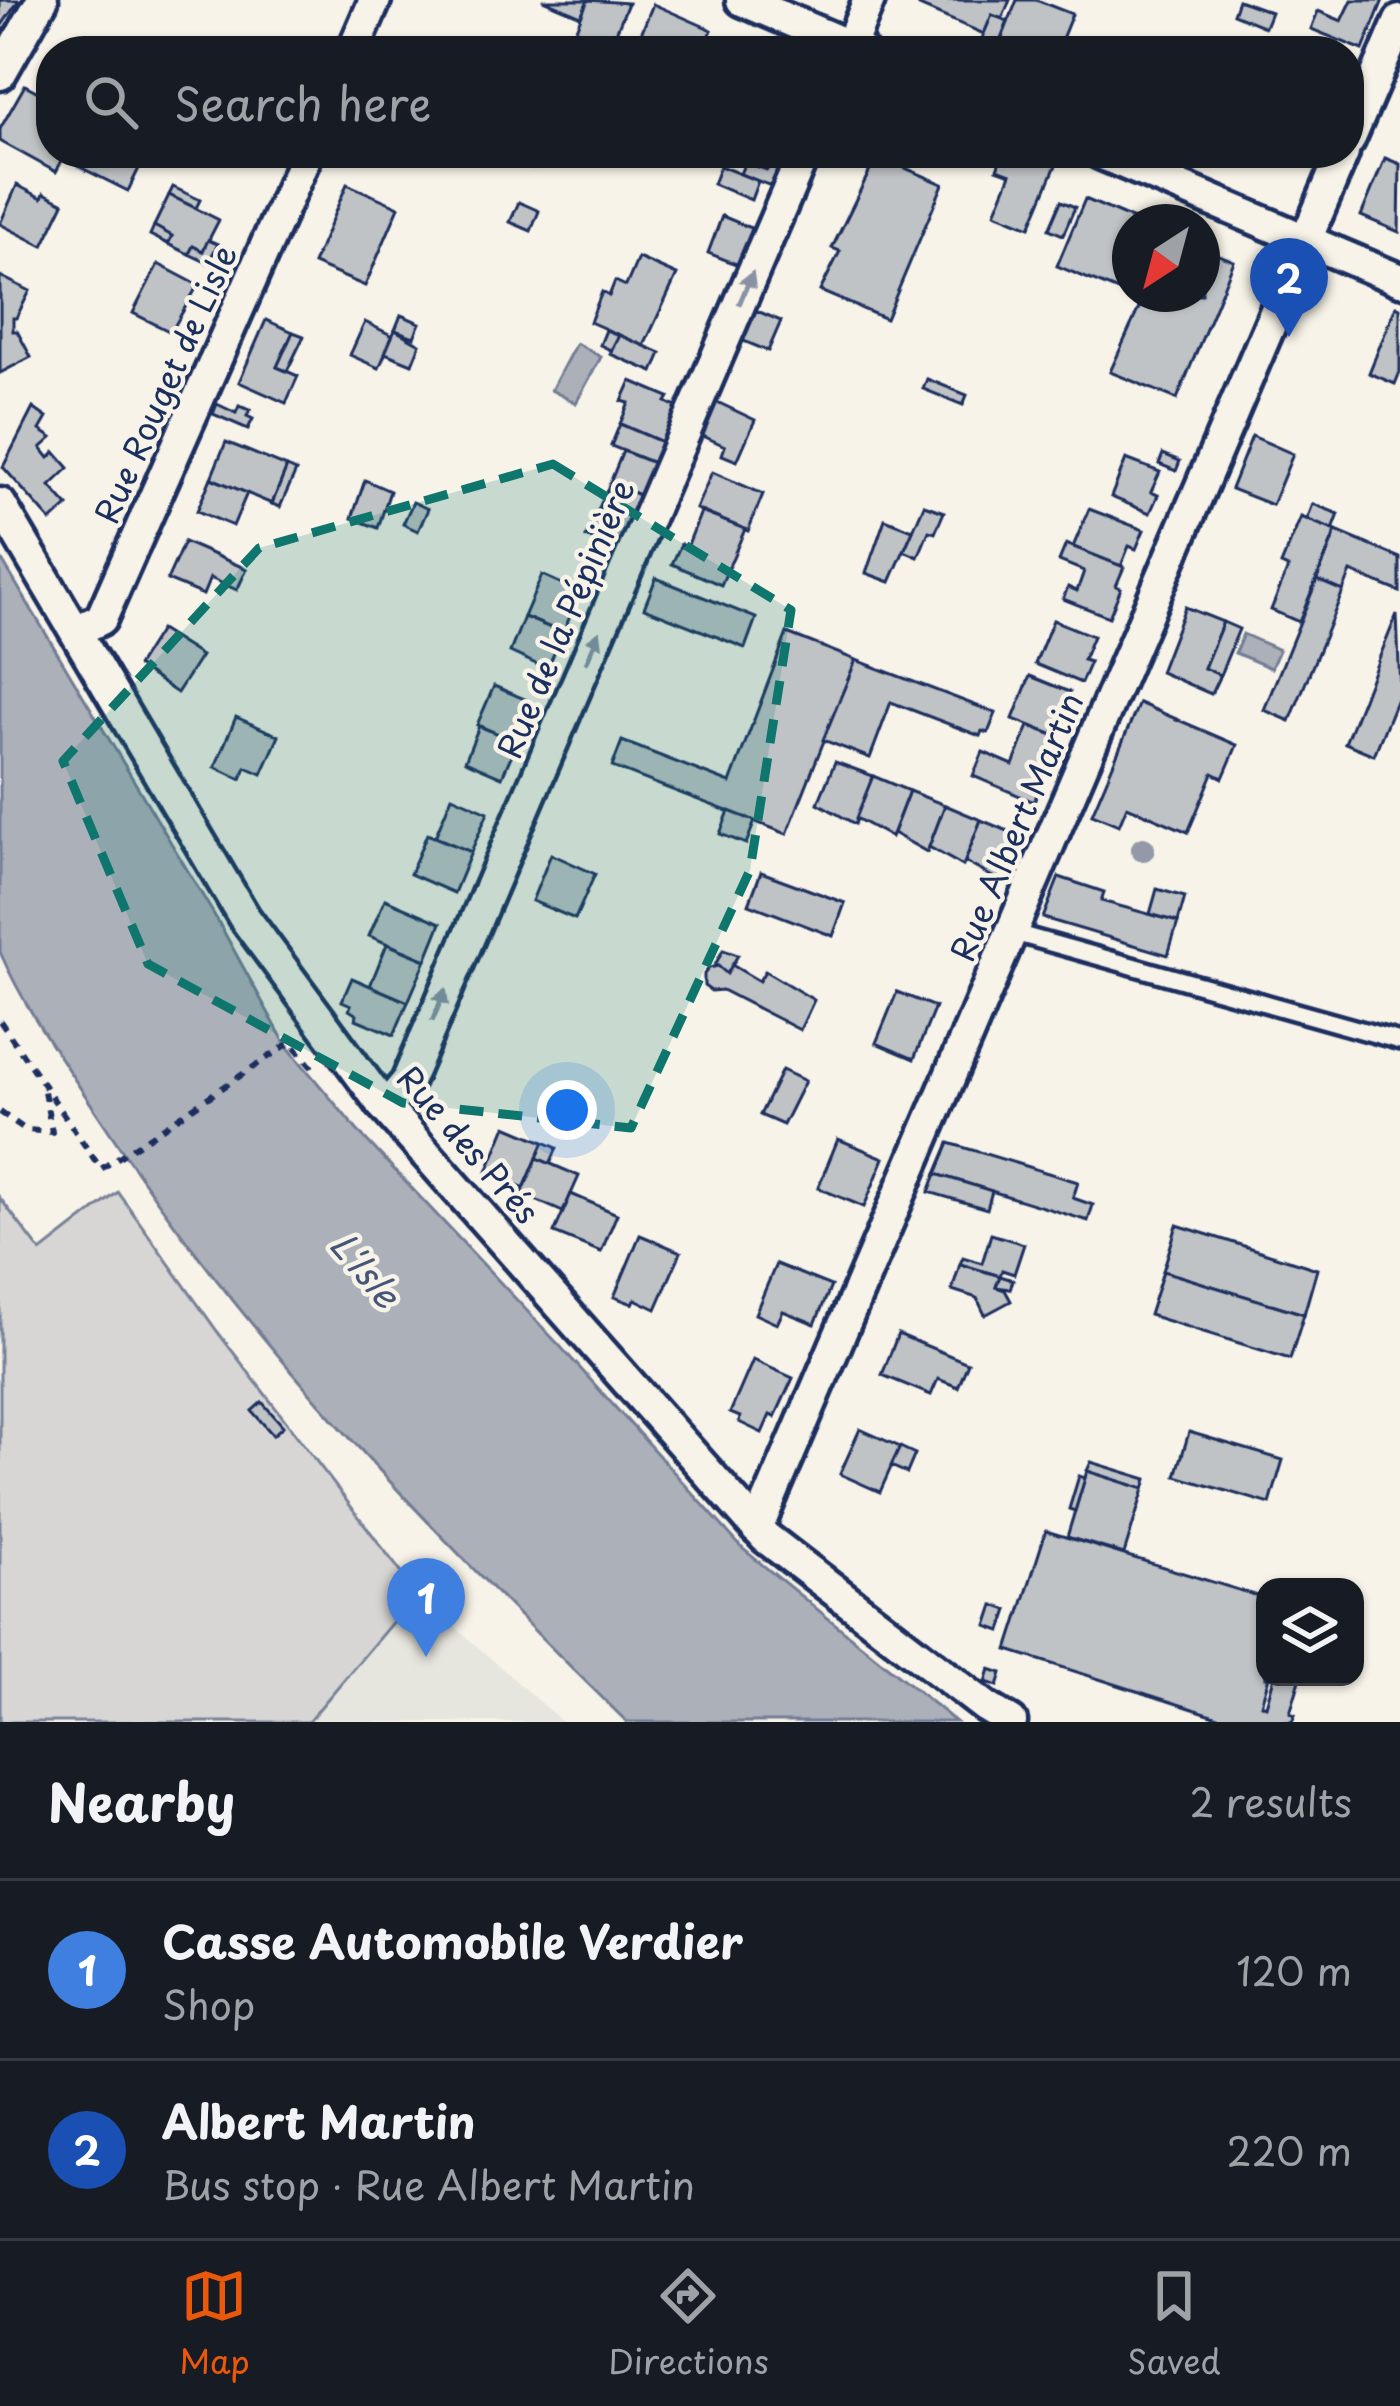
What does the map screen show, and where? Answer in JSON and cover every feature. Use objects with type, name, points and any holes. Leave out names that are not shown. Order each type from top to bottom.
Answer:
[{"type":"street","points":[[0,74],[42,0]]},
{"type":"street","points":[[359,36],[375,0]]},
{"type":"street","points":[[742,0],[824,36]]},
{"type":"street","points":[[857,36],[869,0]]},
{"type":"street","points":[[1364,105],[1400,21]]},
{"type":"street","name":"Rue Rouget de Lisle","points":[[76,631],[101,619],[301,168]]},
{"type":"street","name":"Rue de la Pépinière","points":[[382,1104],[407,1082],[798,168]]},
{"type":"street","points":[[1135,168],[1400,280]]},
{"type":"street","name":"Rue Albert Martin","points":[[757,1529],[1337,168]]},
{"type":"street","name":"Rue des Prés","points":[[0,504],[244,917],[382,1104],[757,1529],[1011,1722]]},
{"type":"lane","points":[[1011,932],[1400,1041]]},
{"type":"path","points":[[0,1021],[101,1169],[291,1042],[318,1074]]},
{"type":"path","points":[[0,1112],[26,1130],[52,1132],[42,1082]]},
{"type":"highlighted area","points":[[553,464],[791,610],[750,870],[631,1128],[403,1103],[148,964],[63,761],[259,548]]},
{"type":"shaded area","points":[[118,1192],[217,1331],[417,1593],[308,1722],[0,1722],[0,1198],[41,1252]]},
{"type":"shaded area","points":[[417,1593],[562,1722],[308,1722]]},
{"type":"water","points":[[576,343],[601,357],[576,403],[551,390]]},
{"type":"water","name":"L'Isle","points":[[0,557],[219,923],[286,1045],[357,1130],[743,1549],[956,1722],[627,1722],[414,1508],[280,1358],[156,1199],[46,1036],[0,952]]},
{"type":"water","points":[[1243,634],[1279,650],[1271,668],[1235,653]]},
{"type":"building","points":[[0,0],[19,0],[0,28]]},
{"type":"building","points":[[543,0],[588,0],[581,16]]},
{"type":"building","points":[[588,0],[628,3],[614,36],[575,31]]},
{"type":"building","points":[[921,0],[1010,0],[1002,19],[992,15],[984,34],[919,6]]},
{"type":"building","points":[[1017,0],[1036,0],[1072,14],[1063,36],[1003,36]]},
{"type":"building","points":[[1238,0],[1271,12],[1265,27],[1233,14]]},
{"type":"building","points":[[1352,0],[1383,0],[1364,48],[1364,36],[1328,36],[1311,29],[1318,11],[1342,21]]},
{"type":"building","points":[[653,4],[712,30],[709,36],[640,36]]},
{"type":"building","points":[[992,15],[1008,21],[1002,36],[983,36]]},
{"type":"building","points":[[25,85],[36,91],[36,161],[0,141],[0,129]]},
{"type":"building","points":[[1385,158],[1400,164],[1399,232],[1361,216]]},
{"type":"building","points":[[82,168],[139,168],[128,191]]},
{"type":"building","points":[[719,168],[758,181],[751,200],[713,184]]},
{"type":"building","points":[[742,168],[788,170],[776,188],[740,174]]},
{"type":"building","points":[[871,168],[905,168],[943,184],[886,319],[820,291],[840,251],[832,248]]},
{"type":"building","points":[[1055,168],[1030,227],[995,213],[1011,174],[997,169]]},
{"type":"building","points":[[347,184],[399,207],[365,286],[313,264]]},
{"type":"building","points":[[17,185],[64,203],[43,246],[0,224]]},
{"type":"building","points":[[173,187],[200,200],[196,208],[169,195]]},
{"type":"building","points":[[169,195],[219,220],[203,251],[193,246],[189,254],[168,244],[172,236],[154,226]]},
{"type":"building","points":[[1085,199],[1112,210],[1112,289],[1057,266]]},
{"type":"building","points":[[1061,201],[1075,207],[1063,235],[1049,229]]},
{"type":"building","points":[[519,202],[539,211],[531,231],[510,222]]},
{"type":"building","points":[[722,216],[756,230],[741,266],[708,253]]},
{"type":"building","points":[[154,226],[172,236],[168,244],[150,235]]},
{"type":"building","points":[[208,240],[218,244],[208,263],[189,254],[193,246],[203,251]]},
{"type":"building","points":[[1220,255],[1234,261],[1220,295]]},
{"type":"building","points":[[638,258],[677,275],[644,346],[590,322],[602,292],[609,296],[615,281],[626,286]]},
{"type":"building","points":[[158,264],[198,285],[171,332],[133,313]]},
{"type":"building","points":[[0,276],[30,291],[13,318],[13,331],[31,357],[0,373]]},
{"type":"building","points":[[1396,306],[1400,308],[1400,372],[1395,384],[1369,373]]},
{"type":"building","points":[[755,310],[781,321],[768,351],[741,340]]},
{"type":"building","points":[[1137,312],[1213,312],[1177,399],[1110,372]]},
{"type":"building","points":[[401,315],[420,323],[414,337],[395,330]]},
{"type":"building","points":[[266,320],[293,332],[277,367],[298,376],[286,403],[239,382]]},
{"type":"building","points":[[365,322],[393,336],[379,368],[350,355]]},
{"type":"building","points":[[395,330],[420,344],[412,364],[385,353]]},
{"type":"building","points":[[606,330],[619,335],[611,350],[600,345]]},
{"type":"building","points":[[293,332],[304,336],[287,371],[277,367]]},
{"type":"building","points":[[619,335],[661,353],[653,372],[610,354]]},
{"type":"building","points":[[927,379],[967,395],[963,405],[923,389]]},
{"type":"building","points":[[631,381],[669,397],[666,402],[676,407],[671,420],[679,424],[671,446],[620,424],[629,403],[622,401]]},
{"type":"building","points":[[715,401],[755,420],[737,461],[722,455],[725,446],[701,435]]},
{"type":"building","points":[[217,404],[236,413],[239,406],[250,410],[247,416],[253,419],[248,429],[213,414]]},
{"type":"building","points":[[33,408],[47,418],[40,430],[52,438],[41,448],[49,458],[55,452],[69,468],[50,486],[68,506],[51,521],[3,467]]},
{"type":"building","points":[[620,424],[671,446],[661,466],[611,446]]},
{"type":"building","points":[[1252,436],[1293,454],[1272,505],[1231,489]]},
{"type":"building","points":[[226,442],[287,467],[272,504],[211,478]]},
{"type":"building","points":[[623,451],[661,466],[648,499],[610,483]]},
{"type":"building","points":[[1163,454],[1180,461],[1176,471],[1159,464]]},
{"type":"building","points":[[1126,459],[1160,472],[1151,492],[1158,495],[1150,513],[1111,497]]},
{"type":"building","points":[[287,467],[296,471],[280,507],[272,504]]},
{"type":"building","points":[[712,472],[763,494],[748,531],[696,509]]},
{"type":"building","points":[[211,478],[247,493],[233,526],[197,511]]},
{"type":"building","points":[[365,480],[390,491],[378,528],[352,518]]},
{"type":"building","points":[[610,483],[648,499],[624,553],[586,537]]},
{"type":"building","points":[[413,502],[428,509],[418,531],[403,524]]},
{"type":"building","points":[[1313,504],[1339,514],[1333,530],[1307,520]]},
{"type":"building","points":[[924,505],[944,512],[918,557],[904,551]]},
{"type":"building","points":[[1089,509],[1144,530],[1136,549],[1129,546],[1121,566],[1073,547]]},
{"type":"building","points":[[701,512],[745,529],[721,585],[672,564],[681,544],[687,547]]},
{"type":"building","points":[[1301,517],[1336,531],[1299,622],[1271,610],[1288,568],[1281,565]]},
{"type":"building","points":[[885,519],[913,530],[890,582],[866,573]]},
{"type":"building","points":[[1336,531],[1400,558],[1400,592],[1351,572],[1343,591],[1317,580]]},
{"type":"building","points":[[184,542],[247,569],[237,590],[210,578],[203,595],[167,580]]},
{"type":"building","points":[[1066,544],[1124,567],[1109,617],[1063,599],[1068,587],[1077,591],[1084,571],[1059,561]]},
{"type":"building","points":[[542,575],[580,592],[563,633],[524,617]]},
{"type":"building","points":[[656,578],[756,618],[745,648],[644,608]]},
{"type":"building","points":[[1317,580],[1343,591],[1290,721],[1264,710]]},
{"type":"building","points":[[1185,607],[1223,622],[1204,668],[1220,675],[1211,694],[1160,672]]},
{"type":"building","points":[[1397,614],[1400,691],[1374,755],[1345,743]]},
{"type":"building","points":[[524,617],[563,633],[547,669],[510,652]]},
{"type":"building","points":[[1053,620],[1093,636],[1083,660],[1090,662],[1081,683],[1035,664]]},
{"type":"building","points":[[1223,622],[1239,629],[1220,675],[1204,668]]},
{"type":"building","points":[[160,630],[201,656],[177,693],[137,666]]},
{"type":"building","points":[[787,633],[856,660],[787,834],[612,767],[622,741],[730,783]]},
{"type":"building","points":[[856,660],[996,713],[988,733],[982,731],[980,736],[891,702],[870,758],[823,740]]},
{"type":"building","points":[[1030,676],[1070,692],[1059,737],[1013,719]]},
{"type":"building","points":[[494,686],[527,700],[518,721],[524,724],[517,742],[477,725]]},
{"type":"building","points":[[1139,703],[1237,745],[1223,778],[1213,773],[1188,832],[1127,806],[1119,825],[1092,814]]},
{"type":"building","points":[[236,717],[279,736],[262,774],[246,767],[241,779],[215,767]]},
{"type":"building","points":[[479,726],[517,742],[502,777],[465,761]]},
{"type":"building","points":[[1029,726],[1059,737],[1034,802],[973,776],[983,752],[1013,765]]},
{"type":"building","points":[[835,762],[873,776],[855,824],[818,803]]},
{"type":"building","points":[[873,776],[909,791],[891,837],[856,818]]},
{"type":"building","points":[[909,791],[945,805],[927,852],[893,833]]},
{"type":"building","points":[[452,796],[488,812],[471,852],[435,837]]},
{"type":"building","points":[[945,805],[981,820],[963,866],[929,847]]},
{"type":"building","points":[[729,811],[755,821],[746,844],[720,834]]},
{"type":"building","points":[[981,820],[1018,835],[1000,881],[965,862]]},
{"type":"building","points":[[427,834],[471,852],[454,893],[410,874]]},
{"type":"building","points":[[551,854],[595,874],[575,919],[532,901]]},
{"type":"building","points":[[761,872],[845,903],[833,936],[749,904]]},
{"type":"building","points":[[1059,877],[1104,892],[1101,901],[1178,922],[1168,955],[1043,918]]},
{"type":"building","points":[[1157,889],[1185,897],[1178,922],[1150,914]]},
{"type":"building","points":[[385,899],[441,923],[426,960],[369,936]]},
{"type":"building","points":[[387,944],[426,960],[408,1002],[370,986]]},
{"type":"building","points":[[723,950],[738,955],[727,974],[714,967]]},
{"type":"building","points":[[732,965],[759,981],[765,971],[814,1000],[800,1030],[722,990],[704,986],[709,968],[718,966],[727,974]]},
{"type":"building","points":[[352,978],[408,1002],[394,1035],[356,1019],[351,1005],[342,1001]]},
{"type":"building","points":[[897,992],[935,1007],[914,1059],[876,1043]]},
{"type":"building","points":[[782,1070],[805,1081],[783,1125],[760,1115]]},
{"type":"building","points":[[506,1126],[544,1142],[524,1188],[487,1172]]},
{"type":"building","points":[[838,1139],[884,1158],[864,1207],[818,1188]]},
{"type":"building","points":[[544,1142],[557,1148],[550,1164],[537,1158]]},
{"type":"building","points":[[949,1143],[1078,1182],[1073,1198],[1093,1205],[1088,1221],[936,1174]]},
{"type":"building","points":[[537,1158],[579,1176],[563,1212],[522,1194]]},
{"type":"building","points":[[936,1174],[992,1191],[987,1209],[929,1192]]},
{"type":"building","points":[[571,1194],[617,1214],[601,1252],[554,1233]]},
{"type":"building","points":[[1177,1225],[1317,1269],[1304,1314],[1163,1271]]},
{"type":"building","points":[[991,1234],[1024,1244],[1014,1274],[1002,1270],[1000,1276],[960,1264],[963,1257],[982,1263]]},
{"type":"building","points":[[640,1235],[681,1252],[656,1309],[635,1299],[633,1304],[614,1297]]},
{"type":"building","points":[[776,1264],[831,1286],[815,1324],[783,1311],[777,1324],[755,1314]]},
{"type":"building","points":[[960,1264],[1000,1276],[996,1287],[1005,1290],[1011,1301],[985,1315],[977,1298],[952,1290]]},
{"type":"building","points":[[1163,1271],[1304,1314],[1290,1359],[1149,1315]]},
{"type":"building","points":[[1000,1276],[1013,1280],[1010,1289],[996,1287]]},
{"type":"building","points":[[898,1334],[968,1363],[958,1387],[938,1379],[931,1395],[882,1375]]},
{"type":"building","points":[[753,1360],[793,1378],[762,1433],[730,1413]]},
{"type":"building","points":[[262,1402],[283,1426],[273,1435],[252,1411]]},
{"type":"building","points":[[860,1429],[900,1447],[880,1492],[840,1474]]},
{"type":"building","points":[[1189,1432],[1283,1460],[1270,1504],[1176,1476]]},
{"type":"building","points":[[900,1447],[915,1454],[907,1473],[891,1466]]},
{"type":"building","points":[[1091,1462],[1147,1479],[1144,1489],[1087,1471]]},
{"type":"building","points":[[1087,1471],[1144,1489],[1124,1554],[1067,1537]]},
{"type":"building","points":[[1079,1476],[1085,1478],[1075,1511],[1069,1509]]},
{"type":"building","points":[[1046,1531],[1256,1595],[1256,1686],[1266,1686],[1261,1704],[1266,1706],[1272,1686],[1298,1686],[1290,1713],[1295,1715],[1292,1722],[1234,1722],[1008,1650]]},
{"type":"building","points":[[994,1605],[1008,1610],[1001,1631],[987,1626]]},
{"type":"building","points":[[990,1669],[1002,1673],[998,1686],[986,1682]]},
{"type":"place","name":"Albert Martin","points":[[1289,337]]},
{"type":"place","name":"Casse Automobile Verdier","points":[[426,1657]]}]
